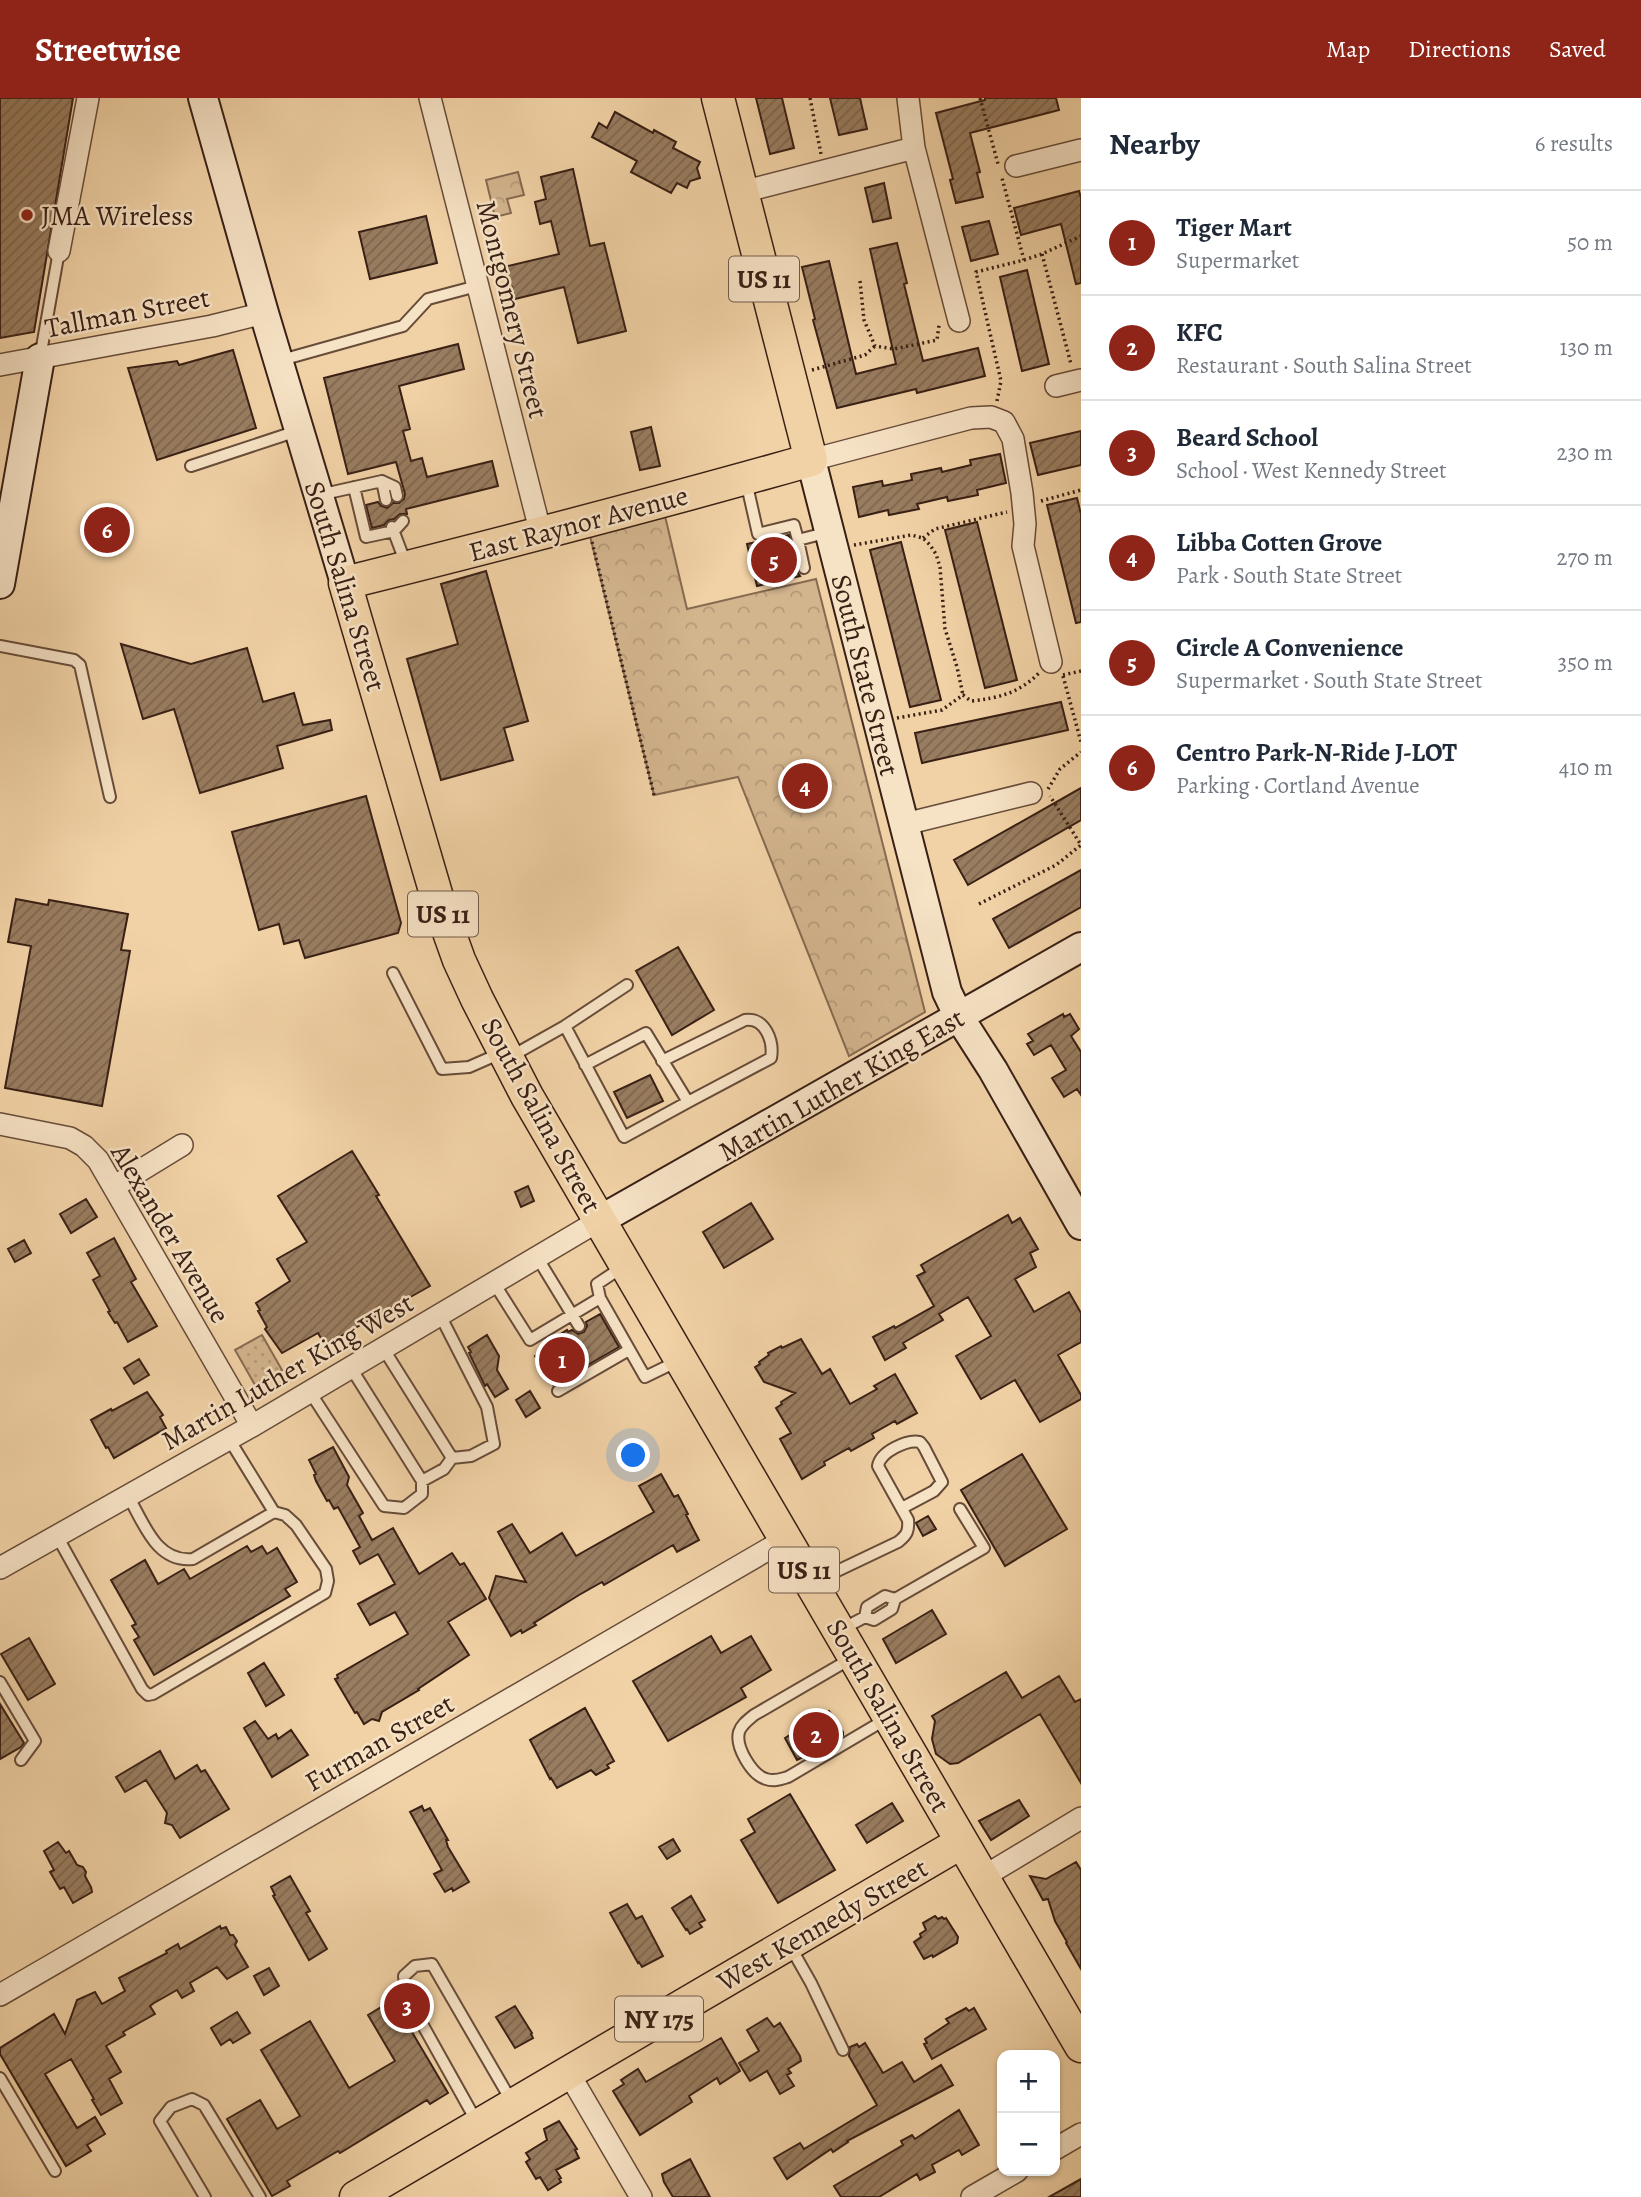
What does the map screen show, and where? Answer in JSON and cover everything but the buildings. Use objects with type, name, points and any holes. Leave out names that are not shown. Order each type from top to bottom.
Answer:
[{"type":"main road","name":"South State Street","points":[[718,98],[811,460]]},
{"type":"main road","name":"East Raynor Avenue","points":[[345,583],[587,523],[811,460]]},
{"type":"main road","name":"South Salina Street","points":[[345,583],[439,904],[459,960],[506,1055],[812,1583],[853,1634],[890,1717],[1081,2046]]},
{"type":"main road","name":"West Kennedy Street","points":[[356,2197],[962,1842]]},
{"type":"street","points":[[59,251],[88,98]]},
{"type":"street","name":"South Salina Street","points":[[203,98],[345,583]]},
{"type":"street","name":"Montgomery Street","points":[[430,98],[541,534]]},
{"type":"street","points":[[908,98],[914,148],[960,321]]},
{"type":"street","points":[[742,192],[914,148]]},
{"type":"street","points":[[1016,166],[1081,150]]},
{"type":"street","name":"Tallman Street","points":[[0,365],[212,326],[264,313]]},
{"type":"street","points":[[0,583],[40,358]]},
{"type":"street","points":[[1056,386],[1077,375]]},
{"type":"street","points":[[811,460],[971,418],[991,418],[1004,422],[1013,439],[1024,508],[1023,546],[1057,669]]},
{"type":"street","name":"South State Street","points":[[811,460],[947,992],[1081,1226]]},
{"type":"street","points":[[905,824],[1039,792]]},
{"type":"street","name":"Martin Luther King East","points":[[600,1220],[1081,947]]},
{"type":"street","name":"Alexander Avenue","points":[[0,1124],[70,1138],[99,1160],[252,1426]]},
{"type":"street","points":[[115,1186],[182,1144]]},
{"type":"street","name":"Martin Luther King West","points":[[0,1568],[252,1426],[600,1220]]},
{"type":"street","name":"Furman Street","points":[[0,1995],[786,1539]]},
{"type":"street","points":[[983,1878],[1081,1818]]},
{"type":"street","points":[[568,2072],[642,2197]]},
{"type":"street","points":[[1060,2146],[1081,2134]]},
{"type":"street","points":[[972,2197],[1008,2176]]},
{"type":"lane","points":[[40,358],[59,251]]},
{"type":"lane","points":[[278,361],[403,326],[428,299],[477,286]]},
{"type":"lane","points":[[191,466],[299,430]]},
{"type":"lane","points":[[745,479],[758,534],[794,525],[804,568]]},
{"type":"lane","points":[[319,495],[382,481],[392,498]]},
{"type":"lane","points":[[354,487],[366,537],[403,521]]},
{"type":"lane","points":[[392,528],[407,566]]},
{"type":"lane","points":[[798,540],[832,541]]},
{"type":"lane","points":[[0,646],[74,660],[80,665],[110,797]]},
{"type":"lane","points":[[393,973],[442,1069],[469,1067],[506,1055],[565,1027],[627,985]]},
{"type":"lane","points":[[565,1027],[624,1137],[771,1058],[773,1049],[760,1021],[753,1018],[662,1061]]},
{"type":"lane","points":[[585,1065],[646,1033],[688,1102]]},
{"type":"lane","points":[[537,1257],[579,1326]]},
{"type":"lane","points":[[626,1265],[597,1284],[600,1298],[629,1350],[645,1377],[681,1359]]},
{"type":"lane","points":[[494,1283],[530,1340],[600,1298]]},
{"type":"lane","points":[[584,1308],[590,1319]]},
{"type":"lane","points":[[422,1481],[444,1469],[452,1458],[471,1456],[494,1444],[487,1407],[440,1315]]},
{"type":"lane","points":[[383,1348],[452,1458]]},
{"type":"lane","points":[[558,1391],[611,1356],[629,1350]]},
{"type":"lane","points":[[310,1392],[384,1506],[404,1508],[422,1494],[422,1481],[351,1368]]},
{"type":"lane","points":[[57,1536],[142,1689],[148,1695],[153,1694],[325,1593],[328,1581],[326,1569],[296,1525],[285,1515],[274,1512],[229,1439]]},
{"type":"lane","points":[[812,1583],[898,1542],[909,1530],[902,1508],[880,1472],[879,1461],[908,1441],[914,1440],[924,1447],[942,1482],[934,1491],[902,1508]]},
{"type":"lane","points":[[128,1496],[163,1552],[181,1560],[193,1559],[274,1512]]},
{"type":"lane","points":[[890,1717],[812,1764],[774,1781],[757,1775],[739,1744],[739,1732],[743,1724],[853,1634],[892,1609],[895,1598],[984,1548],[960,1509]]},
{"type":"lane","points":[[0,1682],[35,1741],[21,1760]]},
{"type":"lane","points":[[788,1944],[811,1983],[842,2050]]},
{"type":"lane","points":[[479,2125],[406,1995],[404,1976],[415,1966],[432,1964],[513,2104]]},
{"type":"lane","points":[[0,2078],[55,2171]]},
{"type":"lane","points":[[205,2197],[160,2121],[171,2107],[192,2098],[204,2105],[260,2197]]},
{"type":"path","points":[[810,98],[825,171]]},
{"type":"path","points":[[980,98],[1024,260]]},
{"type":"path","points":[[997,401],[1001,381],[976,272],[1042,254],[1081,236]]},
{"type":"path","points":[[1042,254],[1077,375]]},
{"type":"path","points":[[860,281],[864,320],[875,346]]},
{"type":"path","points":[[875,346],[894,349],[937,340],[939,325],[987,314]]},
{"type":"path","points":[[789,376],[865,355],[875,346]]},
{"type":"path","points":[[923,538],[935,529],[1024,508],[1081,490]]},
{"type":"path","points":[[587,523],[654,795]]},
{"type":"path","points":[[832,541],[911,535],[923,538],[936,554],[940,567],[945,629],[963,695],[971,701],[1017,691],[1057,669],[1081,743]]},
{"type":"path","points":[[878,721],[942,710],[963,695]]},
{"type":"path","points":[[979,904],[1056,864],[1081,845],[1039,792],[1060,769],[1081,752]]},
{"type":"green space","points":[[518,172],[524,195],[507,199],[511,213],[495,217],[486,180]]},
{"type":"green space","points":[[665,516],[687,609],[816,579],[925,1012],[849,1056],[738,777],[654,795],[590,536]]},
{"type":"green space","points":[[262,1335],[282,1370],[255,1385],[235,1350]]},
{"type":"place","name":"JMA Wireless","points":[[27,215]]},
{"type":"place","name":"Centro Park-N-Ride J-LOT","points":[[107,530]]},
{"type":"place","name":"Circle A Convenience","points":[[774,560]]},
{"type":"place","name":"Libba Cotten Grove","points":[[805,786]]},
{"type":"place","name":"Tiger Mart","points":[[562,1360]]},
{"type":"place","name":"KFC","points":[[816,1735]]},
{"type":"place","name":"Beard School","points":[[407,2006]]}]
